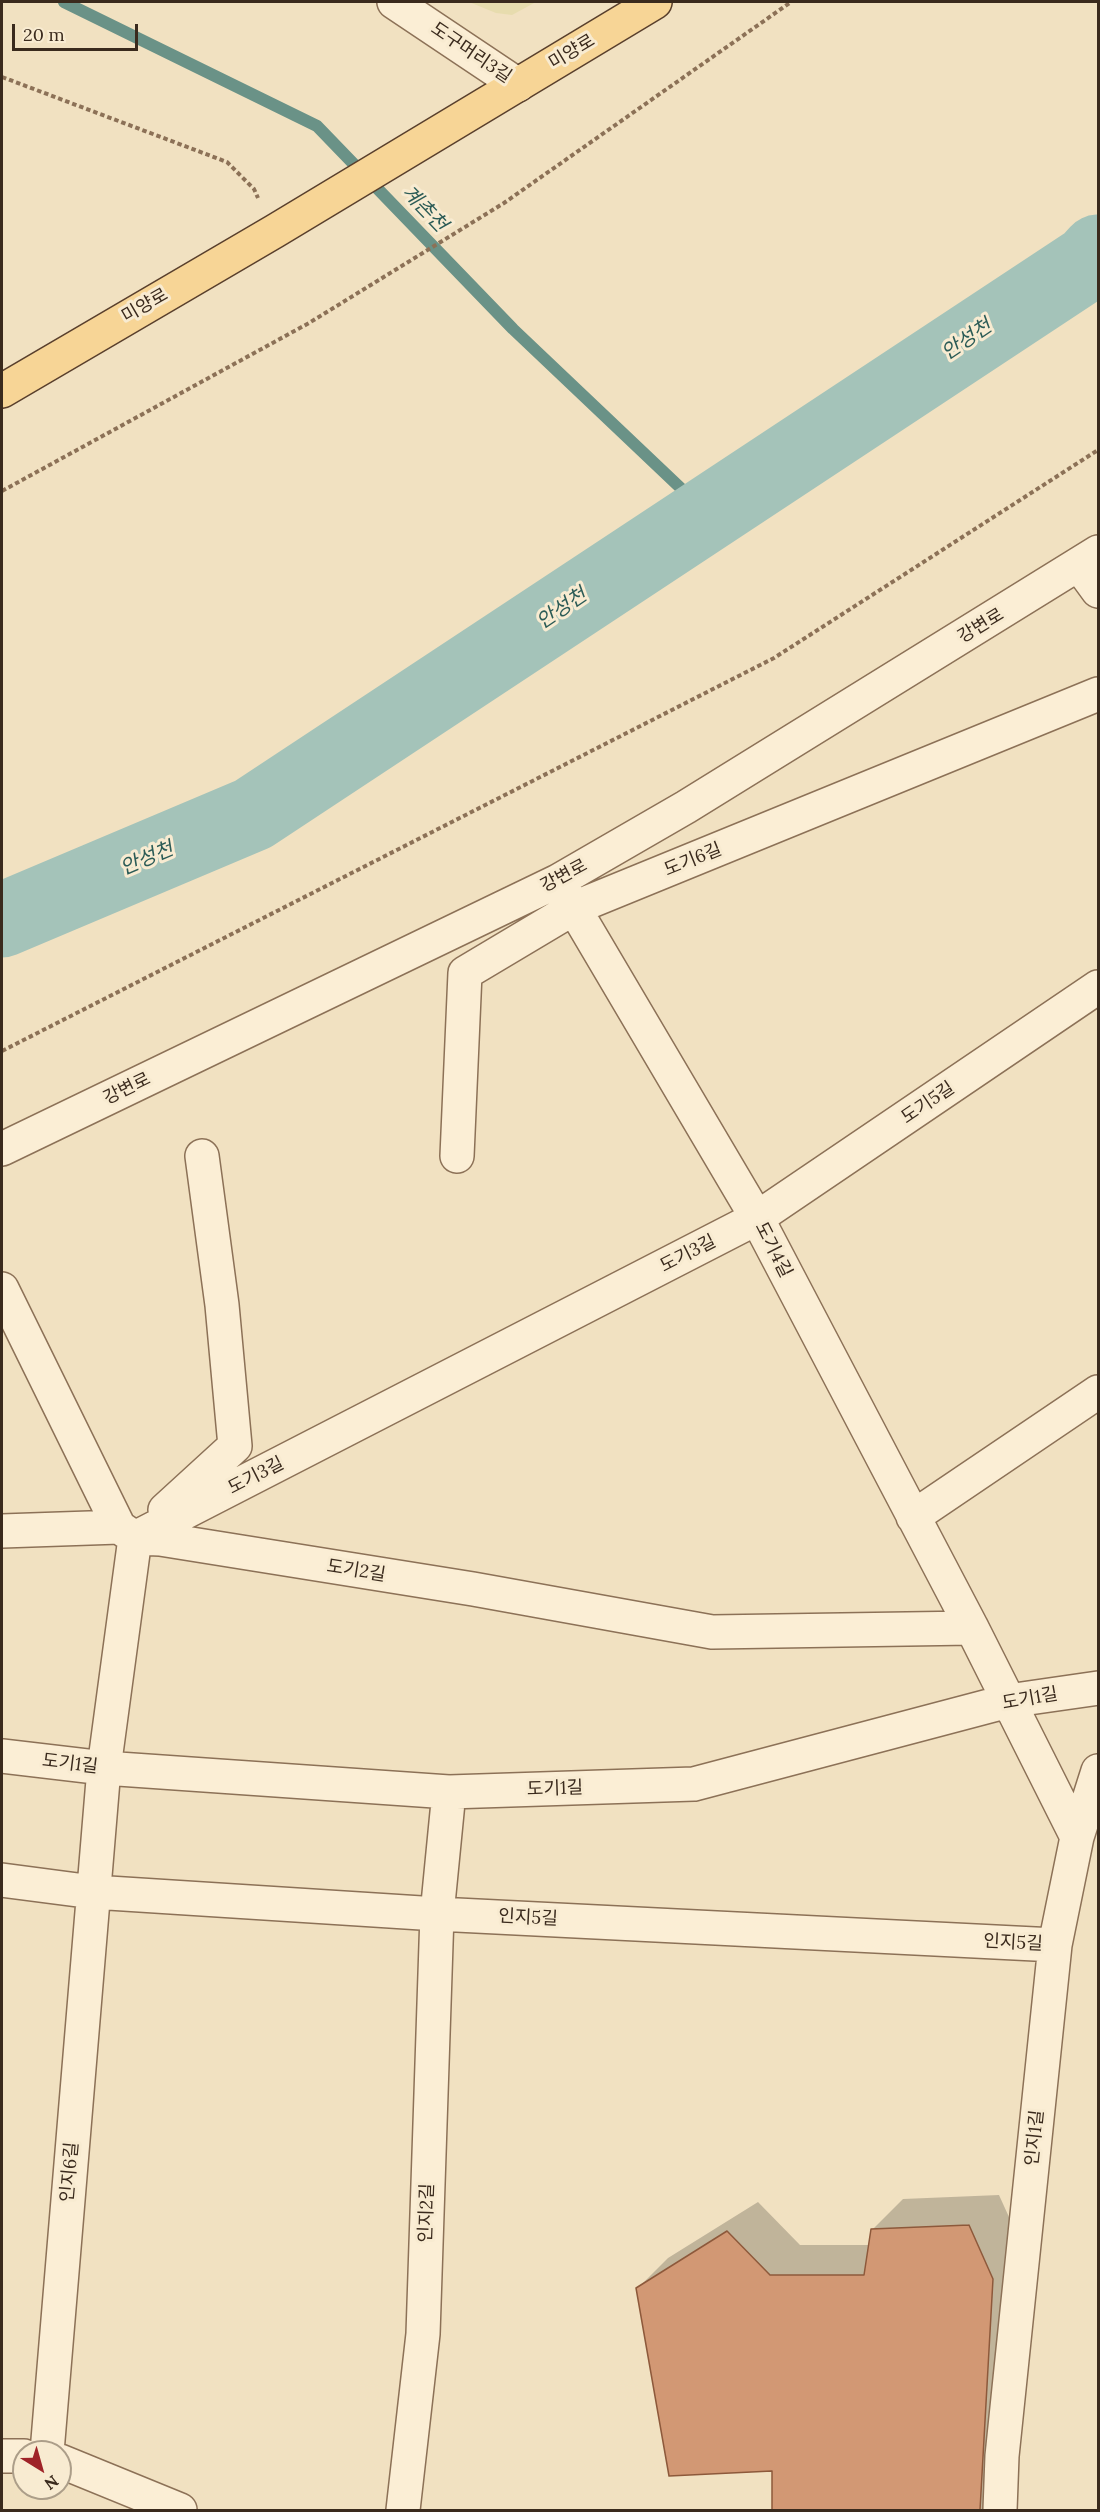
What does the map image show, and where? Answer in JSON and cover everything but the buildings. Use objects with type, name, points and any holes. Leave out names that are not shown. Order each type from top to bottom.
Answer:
[{"type":"main road","name":"미양로","points":[[2,390],[655,2]]},
{"type":"street","name":"도구머리3길","points":[[394,2],[518,85]]},
{"type":"street","points":[[1089,559],[1098,591]]},
{"type":"street","name":"강변로","points":[[2,1149],[566,894],[686,807],[1089,559]]},
{"type":"street","name":"도기6길","points":[[457,1156],[465,973],[566,894],[1098,694]]},
{"type":"street","name":"도기4길","points":[[566,894],[757,1218],[972,1628],[1077,1837]]},
{"type":"street","name":"도기5길","points":[[757,1218],[1098,987]]},
{"type":"street","name":"도기3길","points":[[127,1532],[235,1446],[222,1305],[202,1156]]},
{"type":"street","name":"도기3길","points":[[127,1532],[757,1218]]},
{"type":"street","points":[[2,1289],[127,1532]]},
{"type":"street","points":[[913,1517],[1098,1392]]},
{"type":"street","name":"도기2길","points":[[2,1531],[127,1532],[473,1589],[712,1632],[972,1628]]},
{"type":"street","name":"인지6길","points":[[47,2440],[93,1892],[127,1532]]},
{"type":"street","name":"도기1길","points":[[2,1756],[104,1768],[448,1792],[694,1784],[1008,1701],[1098,1688]]},
{"type":"street","name":"인지1길","points":[[1000,2511],[1002,2456],[1055,1945],[1077,1837],[1098,1771]]},
{"type":"street","name":"인지2길","points":[[403,2511],[423,2334],[437,1914],[448,1792]]},
{"type":"street","name":"인지5길","points":[[2,1880],[93,1892],[437,1914],[1055,1945]]},
{"type":"street","points":[[72,2466],[180,2511]]},
{"type":"path","points":[[2,491],[309,323],[504,203],[791,2]]},
{"type":"path","points":[[2,77],[226,162],[254,189],[281,226]]},
{"type":"path","points":[[2,1051],[774,658],[1098,450]]},
{"type":"shaded area","points":[[469,2],[536,2],[512,15],[496,13]]},
{"type":"waterway","name":"계촌천","points":[[64,2],[317,126],[513,329],[708,514]]},
{"type":"waterway","name":"안성천","points":[[2,920],[253,814],[1089,262],[1098,252]]}]
